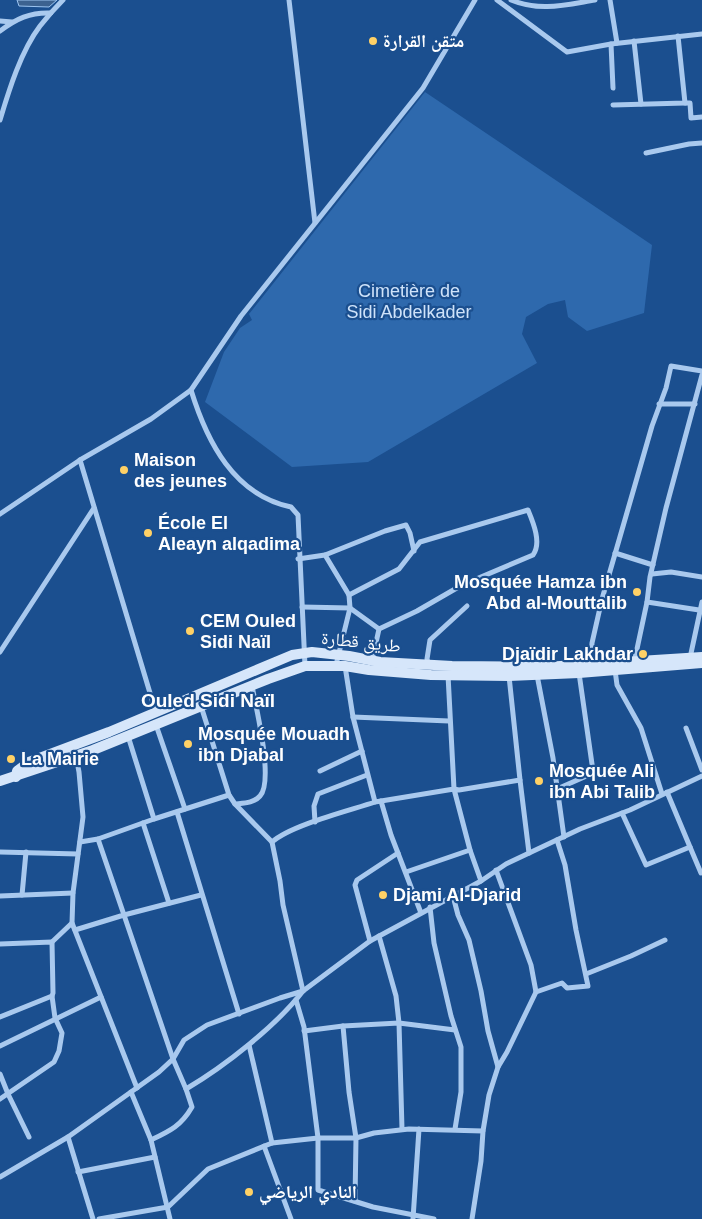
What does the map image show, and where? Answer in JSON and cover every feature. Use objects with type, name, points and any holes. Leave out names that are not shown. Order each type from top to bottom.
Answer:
[{"type":"main road","name":"طريق قطارة","points":[[16,777],[17,771],[29,762],[108,732],[292,655],[312,652],[339,655],[371,665],[431,675],[509,676],[579,672],[591,668],[694,661],[702,657]]},
{"type":"main road","name":"طريق قطارة","points":[[0,781],[76,756],[304,666],[428,664],[615,670],[634,665]]},
{"type":"street","points":[[0,120],[7,95],[26,50],[39,27],[63,0]]},
{"type":"street","points":[[289,0],[315,223]]},
{"type":"street","points":[[0,514],[80,460],[151,419],[191,390],[241,316],[423,88],[475,0]]},
{"type":"street","points":[[497,0],[567,52],[634,41],[702,34]]},
{"type":"street","points":[[510,0],[524,6],[548,7],[595,0]]},
{"type":"street","points":[[610,0],[614,44],[612,88]]},
{"type":"street","points":[[0,31],[24,16],[50,13]]},
{"type":"street","points":[[0,21],[12,22]]},
{"type":"street","points":[[678,36],[685,103]]},
{"type":"street","points":[[634,41],[640,104]]},
{"type":"street","points":[[613,105],[690,103],[691,118],[702,117]]},
{"type":"street","points":[[646,153],[702,143]]},
{"type":"street","points":[[591,668],[590,657],[602,599],[671,366],[702,371]]},
{"type":"street","points":[[634,665],[653,566],[702,375]]},
{"type":"street","points":[[191,390],[200,419],[218,455],[229,468],[259,495],[275,504],[291,507],[298,515],[298,559],[304,666]]},
{"type":"street","points":[[659,404],[695,404]]},
{"type":"street","points":[[80,460],[156,711],[157,724],[185,809]]},
{"type":"street","points":[[0,652],[94,508]]},
{"type":"street","points":[[349,595],[399,570],[420,542],[528,510],[535,527],[536,551],[533,556],[462,586],[379,629]]},
{"type":"street","points":[[298,559],[325,556],[385,531],[406,525],[414,551]]},
{"type":"street","points":[[615,553],[653,566]]},
{"type":"street","points":[[325,556],[349,595],[350,608],[339,655],[340,666],[375,802]]},
{"type":"street","points":[[652,574],[672,572],[702,577]]},
{"type":"street","points":[[647,602],[699,610]]},
{"type":"street","points":[[694,661],[699,610],[702,602]]},
{"type":"street","points":[[431,675],[427,659],[430,640],[467,606]]},
{"type":"street","points":[[302,607],[350,608],[379,629]]},
{"type":"street","points":[[371,665],[379,629]]},
{"type":"street","points":[[615,670],[617,685],[641,728],[664,793],[701,873]]},
{"type":"street","points":[[557,789],[591,774],[593,770],[579,672]]},
{"type":"street","points":[[537,674],[564,837]]},
{"type":"street","points":[[448,675],[454,789],[470,850],[481,881]]},
{"type":"street","points":[[509,676],[529,853]]},
{"type":"street","points":[[235,804],[250,803],[260,796],[264,788],[265,756],[252,686]]},
{"type":"street","points":[[201,706],[230,795],[235,804],[272,842],[283,905],[303,991]]},
{"type":"street","points":[[353,717],[450,721]]},
{"type":"street","points":[[686,728],[702,770]]},
{"type":"street","points":[[128,736],[154,819]]},
{"type":"street","points":[[320,771],[362,751]]},
{"type":"street","points":[[76,756],[83,806],[73,894],[72,923],[101,997],[151,1140],[170,1219]]},
{"type":"street","points":[[315,822],[314,806],[318,794],[367,775]]},
{"type":"street","points":[[186,1089],[249,1045],[303,991],[370,941],[529,853],[702,776]]},
{"type":"street","points":[[272,842],[279,836],[315,822],[381,800],[520,780]]},
{"type":"street","points":[[80,842],[98,839],[143,822],[230,795]]},
{"type":"street","points":[[381,800],[398,853],[421,913]]},
{"type":"street","points":[[177,812],[201,895],[240,1014]]},
{"type":"street","points":[[622,813],[646,864],[690,847]]},
{"type":"street","points":[[143,822],[169,903]]},
{"type":"street","points":[[98,839],[173,1059],[192,1107],[184,1120],[169,1132],[151,1140]]},
{"type":"street","points":[[536,992],[562,982],[567,988],[588,986],[565,865],[557,840]]},
{"type":"street","points":[[406,872],[470,850]]},
{"type":"street","points":[[0,852],[78,854]]},
{"type":"street","points":[[22,895],[26,852]]},
{"type":"street","points":[[370,941],[355,885],[357,880],[398,853]]},
{"type":"street","points":[[472,1219],[489,1095],[498,1066],[508,1052],[536,992],[530,964],[496,870]]},
{"type":"street","points":[[0,896],[73,894]]},
{"type":"street","points":[[75,930],[201,895]]},
{"type":"street","points":[[453,896],[468,940],[481,991],[488,1032],[498,1066]]},
{"type":"street","points":[[430,907],[434,942],[455,1030],[461,1047],[461,1092],[455,1129]]},
{"type":"street","points":[[0,944],[52,942],[72,923]]},
{"type":"street","points":[[379,936],[396,996],[399,1023],[402,1129]]},
{"type":"street","points":[[586,974],[665,940]]},
{"type":"street","points":[[0,1099],[54,1062],[59,1050],[62,1033],[55,1018],[52,996],[52,942]]},
{"type":"street","points":[[0,1178],[68,1137],[159,1072],[173,1059],[184,1040],[207,1025],[303,991]]},
{"type":"street","points":[[0,1018],[52,996]]},
{"type":"street","points":[[0,1046],[101,997]]},
{"type":"street","points":[[296,1000],[304,1031],[318,1138],[318,1190],[413,1217],[434,1219]]},
{"type":"street","points":[[304,1031],[343,1026],[399,1023],[455,1030]]},
{"type":"street","points":[[343,1026],[349,1092],[356,1138],[354,1201]]},
{"type":"street","points":[[249,1045],[272,1143]]},
{"type":"street","points":[[0,1074],[29,1137]]},
{"type":"street","points":[[99,1219],[168,1207],[208,1169],[272,1143],[318,1138],[356,1138],[402,1129],[483,1131]]},
{"type":"street","points":[[413,1217],[419,1129]]},
{"type":"street","points":[[68,1137],[92,1219]]},
{"type":"street","points":[[264,1146],[290,1219]]},
{"type":"street","points":[[78,1172],[155,1157]]},
{"type":"green space","name":"Cimetière de Sidi Abdelkader","points":[[425,92],[652,245],[644,313],[587,331],[568,317],[565,300],[548,304],[526,317],[522,334],[537,363],[368,462],[292,467],[205,402],[224,352],[240,328],[252,320],[249,314]]},
{"type":"shaded area","points":[[17,0],[57,0],[49,7],[19,6]]},
{"type":"place","name":"متقن القرارة","points":[[373,41]]},
{"type":"place","name":"Maison des jeunes","points":[[124,470]]},
{"type":"place","name":"École El Aleayn alqadima","points":[[148,533]]},
{"type":"place","name":"Mosquée Hamza ibn Abd al-Mouttalib","points":[[637,592]]},
{"type":"place","name":"CEM Ouled Sidi Naïl","points":[[190,631]]},
{"type":"place","name":"Djaïdir Lakhdar","points":[[643,654]]},
{"type":"place","name":"Mosquée Mouadh ibn Djabal","points":[[188,744]]},
{"type":"place","name":"La Mairie","points":[[11,759]]},
{"type":"place","name":"Mosquée Ali ibn Abi Talib","points":[[539,781]]},
{"type":"place","name":"Djami Al-Djarid","points":[[383,895]]},
{"type":"place","name":"النادي الرياضي","points":[[249,1192]]},
{"type":"district","name":"Ouled Sidi Naïl","points":[[208,700]]}]
